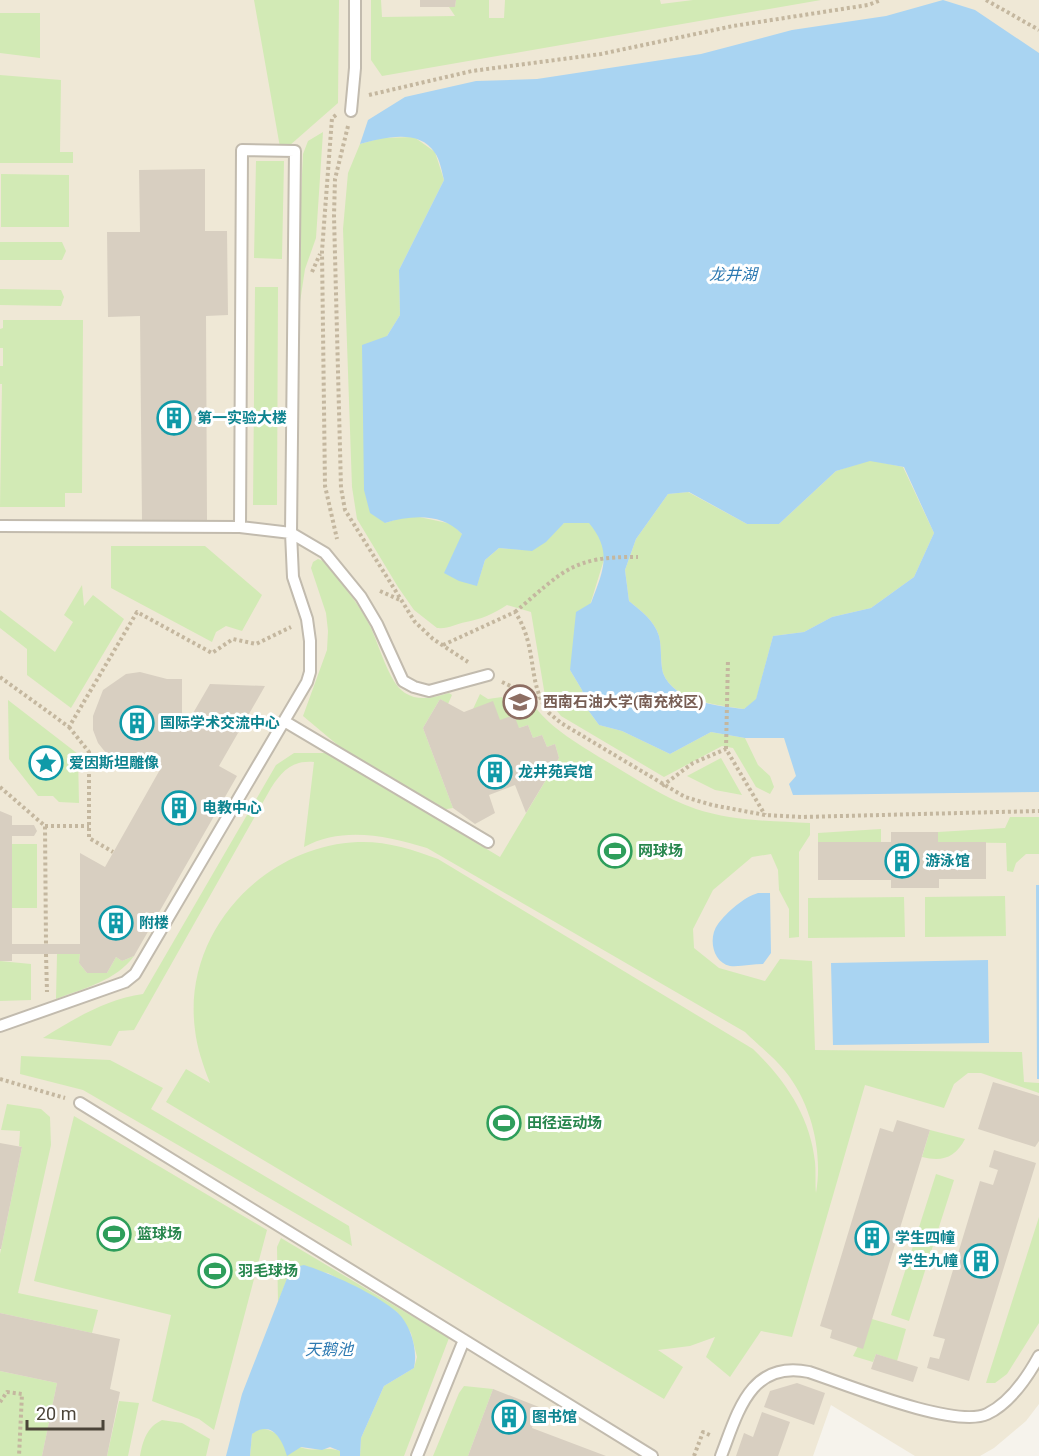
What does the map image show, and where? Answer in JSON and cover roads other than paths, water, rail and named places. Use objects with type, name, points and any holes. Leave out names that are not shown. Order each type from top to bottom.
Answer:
[{"type":"lane","points":[[351,111],[355,0]]},
{"type":"lane","points":[[0,1026],[125,982],[135,974],[284,721],[310,672],[307,619],[293,578],[291,533],[295,151],[242,150],[240,527]]},
{"type":"lane","points":[[0,526],[240,527],[291,533],[325,553],[361,597],[377,624],[403,681],[429,691],[488,675]]},
{"type":"lane","points":[[284,721],[488,842]]},
{"type":"lane","points":[[80,1103],[652,1456]]},
{"type":"lane","points":[[417,1456],[464,1340]]},
{"type":"lane","points":[[721,1456],[741,1405],[753,1386],[781,1370],[795,1369],[809,1372],[904,1403],[946,1414],[970,1417],[987,1413],[1014,1392],[1039,1356]]},
{"type":"water","name":"龙井湖","points":[[943,0],[975,10],[1039,53],[1039,792],[793,795],[789,784],[796,776],[784,738],[745,738],[711,732],[670,754],[622,731],[599,725],[588,710],[582,690],[570,670],[576,612],[591,603],[604,562],[601,543],[589,523],[564,523],[546,542],[532,551],[499,548],[485,560],[477,586],[459,581],[444,573],[462,534],[454,527],[436,519],[416,517],[385,523],[370,513],[364,490],[362,345],[387,336],[400,315],[399,270],[444,180],[437,156],[428,145],[420,140],[400,137],[360,144],[368,120],[405,97],[476,81],[537,79],[701,54],[792,30],[886,16]],"holes":[[[870,461],[904,467],[934,533],[914,577],[871,608],[832,617],[804,632],[773,636],[756,699],[744,709],[698,701],[669,683],[663,673],[657,630],[629,601],[625,570],[636,539],[668,494],[689,492],[747,524],[779,524],[836,471]]]},
{"type":"water","points":[[1036,885],[1039,885],[1039,1079],[1037,1079]]},
{"type":"water","points":[[758,893],[770,893],[771,953],[763,964],[730,966],[724,964],[719,960],[714,948],[715,929],[736,906]]},
{"type":"water","points":[[988,960],[989,1043],[833,1045],[831,963]]},
{"type":"water","name":"天鹅池","points":[[304,1265],[352,1285],[397,1312],[410,1331],[415,1353],[414,1368],[384,1386],[361,1438],[360,1456],[340,1456],[340,1451],[330,1447],[322,1450],[301,1447],[287,1456],[279,1437],[265,1429],[252,1434],[250,1456],[226,1456],[242,1394],[291,1268]]},
{"type":"place","name":"第一实验大楼","points":[[174,418]]},
{"type":"place","name":"西南石油大学(南充校区)","points":[[520,702]]},
{"type":"place","name":"国际学术交流中心","points":[[137,723]]},
{"type":"place","name":"爱因斯坦雕像","points":[[46,763]]},
{"type":"place","name":"龙井苑宾馆","points":[[495,772]]},
{"type":"place","name":"电教中心","points":[[179,808]]},
{"type":"place","name":"网球场","points":[[615,851]]},
{"type":"place","name":"游泳馆","points":[[902,861]]},
{"type":"place","name":"附楼","points":[[116,923]]},
{"type":"place","name":"田径运动场","points":[[504,1123]]},
{"type":"place","name":"篮球场","points":[[114,1234]]},
{"type":"place","name":"学生四幢","points":[[872,1238]]},
{"type":"place","name":"学生九幢","points":[[981,1261]]},
{"type":"place","name":"羽毛球场","points":[[215,1271]]},
{"type":"place","name":"图书馆","points":[[509,1417]]}]
